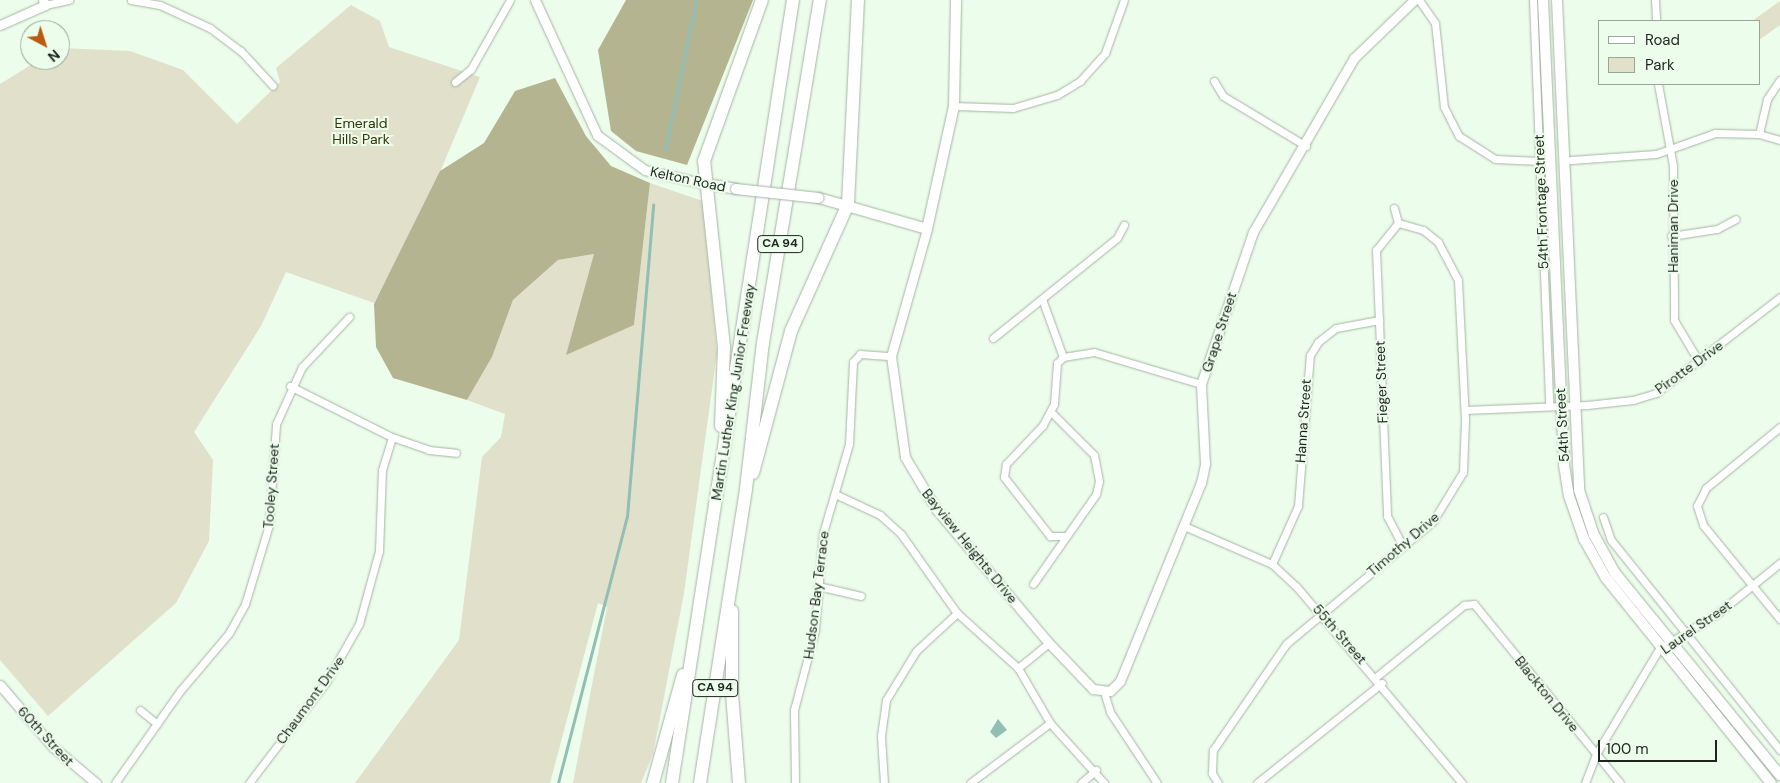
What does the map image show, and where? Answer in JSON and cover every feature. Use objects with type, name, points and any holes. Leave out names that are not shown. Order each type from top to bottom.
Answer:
[{"type":"highway","points":[[719,483],[724,347],[704,161],[762,0]]},
{"type":"highway","name":"Martin Luther King Junior Freeway","points":[[672,783],[794,0]]},
{"type":"highway","name":"Martin Luther King Junior Freeway","points":[[700,783],[746,489],[763,343],[820,0]]},
{"type":"highway","points":[[746,489],[771,416],[791,331],[848,204],[858,0]]},
{"type":"highway","points":[[730,593],[740,783]]},
{"type":"highway","points":[[653,783],[694,636]]},
{"type":"main road","name":"Bayview Heights Drive","points":[[927,229],[954,106],[956,0]]},
{"type":"main road","name":"54th Street","points":[[1544,0],[1561,406],[1568,488],[1584,539],[1606,578],[1659,649],[1771,783]]},
{"type":"main road","name":"54th Street","points":[[1557,0],[1579,490],[1594,535],[1615,573],[1669,642],[1780,775]]},
{"type":"main road","name":"Kelton Road","points":[[706,184],[819,198],[848,204],[927,229]]},
{"type":"street","points":[[0,25],[44,2],[69,0]]},
{"type":"street","points":[[131,0],[160,6],[210,28],[241,51],[273,86]]},
{"type":"street","points":[[455,82],[471,68],[510,0]]},
{"type":"street","name":"Kelton Road","points":[[535,0],[597,135],[645,170],[706,184]]},
{"type":"street","points":[[954,106],[1014,108],[1057,95],[1080,81],[1105,53],[1124,0]]},
{"type":"street","name":"Grape Street","points":[[1104,692],[1120,682],[1184,526],[1205,464],[1202,384],[1253,232],[1306,146],[1354,58],[1414,0]]},
{"type":"street","points":[[1419,0],[1435,23],[1444,107],[1459,136],[1495,159],[1540,161]]},
{"type":"street","name":"54th Frontage Street","points":[[1533,0],[1549,404]]},
{"type":"street","points":[[1655,0],[1656,20]]},
{"type":"street","points":[[1759,134],[1767,99],[1780,80]]},
{"type":"street","points":[[1214,81],[1223,96],[1306,146]]},
{"type":"street","name":"Haniman Drive","points":[[1658,85],[1670,148],[1674,320],[1699,362]]},
{"type":"street","points":[[1571,160],[1656,154],[1715,133],[1759,134],[1780,140]]},
{"type":"street","points":[[1394,208],[1398,223]]},
{"type":"street","points":[[1671,236],[1718,229],[1736,219]]},
{"type":"street","name":"Fieger Street","points":[[1398,223],[1376,250],[1387,516],[1403,546]]},
{"type":"street","name":"Timothy Drive","points":[[1218,783],[1212,773],[1213,750],[1286,644],[1433,521],[1456,489],[1466,456],[1458,280],[1438,242],[1423,230],[1398,223]]},
{"type":"street","points":[[993,338],[1117,238],[1124,225]]},
{"type":"street","name":"Bayview Heights Drive","points":[[927,229],[891,356],[897,420],[909,468],[936,509],[1049,643],[1093,689],[1104,692]]},
{"type":"street","name":"Pirotte Drive","points":[[1465,410],[1549,404],[1561,406],[1633,400],[1656,393],[1699,362],[1780,297]]},
{"type":"street","points":[[1042,299],[1063,357]]},
{"type":"street","name":"Tooley Street","points":[[115,783],[157,724],[229,633],[252,589],[269,525],[276,424],[290,386],[317,347],[349,317]]},
{"type":"street","name":"Hanna Street","points":[[1272,564],[1298,506],[1310,356],[1323,336],[1336,328],[1379,320]]},
{"type":"street","points":[[1066,536],[1050,536],[1004,477],[1006,464],[1051,412],[1057,363],[1063,357],[1094,352],[1202,384]]},
{"type":"street","name":"Hudson Bay Terrace","points":[[795,783],[794,710],[808,664],[818,586],[822,533],[835,494],[851,426],[853,362],[860,354],[891,356]]},
{"type":"street","points":[[290,386],[392,436],[428,450],[456,453]]},
{"type":"street","points":[[1033,584],[1096,494],[1097,463],[1051,412]]},
{"type":"street","points":[[1780,427],[1706,488],[1697,506],[1703,525],[1780,619]]},
{"type":"street","name":"Chaumont Drive","points":[[249,783],[326,682],[359,624],[379,551],[382,470],[392,436]]},
{"type":"street","points":[[835,494],[864,506],[892,524],[957,612],[1018,668],[1050,723],[1096,770],[1104,783]]},
{"type":"street","points":[[1604,518],[1611,540],[1780,750]]},
{"type":"street","name":"55th Street","points":[[1184,526],[1272,564],[1322,612],[1462,783]]},
{"type":"street","name":"Laurel Street","points":[[1584,783],[1596,754],[1659,649],[1753,586],[1780,563]]},
{"type":"street","points":[[818,586],[861,596]]},
{"type":"street","name":"Blackton Drive","points":[[1379,680],[1464,606],[1474,604],[1620,783]]},
{"type":"street","points":[[884,783],[881,736],[886,700],[910,658],[957,612]]},
{"type":"street","points":[[1018,668],[1049,643]]},
{"type":"street","points":[[1257,783],[1379,680]]},
{"type":"street","name":"60th Street","points":[[0,685],[53,747],[96,783]]},
{"type":"street","points":[[1104,692],[1110,712],[1157,783]]},
{"type":"street","points":[[140,710],[157,724]]},
{"type":"street","points":[[970,783],[1050,723]]},
{"type":"street","points":[[1081,783],[1096,770]]},
{"type":"green space","points":[[626,0],[753,0],[687,165],[636,151],[611,131],[598,50]]},
{"type":"green space","points":[[1780,1],[1780,25],[1760,39],[1760,20],[1753,20]]},
{"type":"green space","name":"Emerald Hills Park","points":[[351,5],[380,21],[389,47],[480,77],[424,210],[374,303],[286,272],[261,326],[194,432],[213,460],[209,541],[176,603],[48,716],[0,660],[0,84],[23,70],[70,70],[70,48],[130,51],[183,70],[237,124],[280,82],[276,68]]},
{"type":"green space","points":[[555,78],[586,136],[611,166],[650,183],[634,325],[566,355],[594,254],[558,260],[513,300],[492,357],[467,400],[393,378],[376,347],[374,304],[440,171],[484,143],[515,91]]},
{"type":"green space","points":[[650,183],[703,201],[717,353],[684,593],[653,754],[641,783],[573,783],[607,607],[598,603],[550,783],[355,783],[459,640],[482,457],[501,437],[505,414],[467,400],[492,357],[513,300],[558,260],[595,254],[634,325]]},
{"type":"water","points":[[998,719],[1007,730],[996,738],[990,732]]},
{"type":"waterway","points":[[665,151],[696,0]]},
{"type":"waterway","points":[[558,783],[627,517],[653,205]]}]
